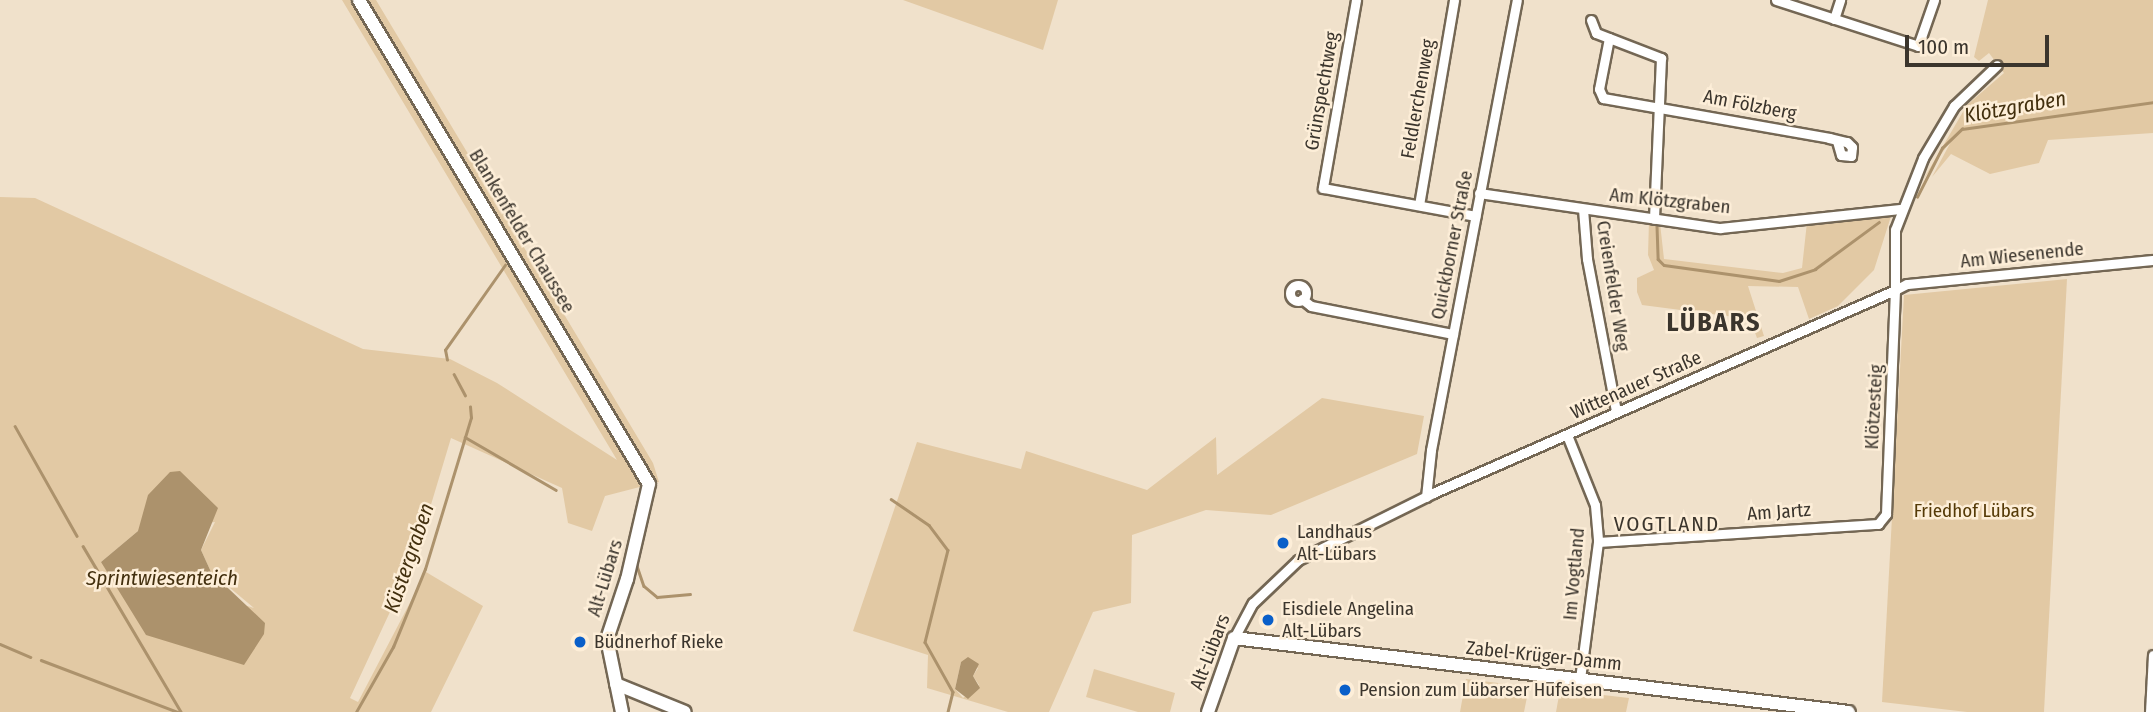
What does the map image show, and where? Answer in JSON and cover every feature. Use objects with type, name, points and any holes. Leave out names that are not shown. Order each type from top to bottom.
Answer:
[{"type":"street","name":"Blankenfelder Chaussee","points":[[359,0],[649,484]]},
{"type":"street","name":"Grünspechtweg","points":[[1356,0],[1323,188],[1419,205]]},
{"type":"street","name":"Feldlerchenweg","points":[[1419,205],[1454,0]]},
{"type":"street","name":"Quickborner Straße","points":[[1426,497],[1453,334],[1517,0]]},
{"type":"street","points":[[1776,0],[1918,46],[1934,0]]},
{"type":"street","points":[[1834,19],[1840,0]]},
{"type":"street","points":[[1591,20],[1597,33],[1661,58],[1656,107],[1659,158],[1654,219]]},
{"type":"street","name":"Am Fölzberg","points":[[1609,38],[1600,94],[1837,141]]},
{"type":"street","points":[[1895,289],[1900,209],[1954,106],[1997,65]]},
{"type":"street","name":"Am Klötzgraben","points":[[1479,193],[1720,228],[1900,209]]},
{"type":"street","points":[[1419,205],[1475,216]]},
{"type":"street","name":"Creienfelder Weg","points":[[1583,209],[1587,259],[1616,411]]},
{"type":"street","name":"Am Wiesenende","points":[[1895,289],[1907,284],[2153,260]]},
{"type":"street","name":"Wittenauer Straße","points":[[1426,497],[1895,289]]},
{"type":"street","name":"Klötzesteig","points":[[1878,524],[1886,514],[1895,289]]},
{"type":"street","points":[[1302,299],[1321,308],[1453,334]]},
{"type":"street","name":"Im Vogtland","points":[[1567,435],[1595,505],[1598,542],[1580,679]]},
{"type":"street","name":"Alt-Lübars","points":[[622,712],[607,639],[627,579],[649,484]]},
{"type":"street","name":"Alt-Lübars","points":[[1208,712],[1234,638],[1252,603],[1298,560],[1426,497]]},
{"type":"street","name":"Am Jartz","points":[[1598,542],[1878,524]]},
{"type":"street","name":"Zabel-Krüger-Damm","points":[[1234,638],[1849,712]]},
{"type":"street","points":[[2150,712],[2153,655]]},
{"type":"street","points":[[616,684],[685,712]]},
{"type":"green space","points":[[342,0],[376,0],[653,463],[659,482],[605,496],[592,531],[568,523],[562,488],[451,438],[415,558],[350,698],[358,702],[426,572],[483,606],[431,712],[0,712],[0,197],[35,198],[363,349],[450,359],[497,383],[617,460]],"holes":[[[215,522],[201,550],[211,572],[254,608],[101,562],[138,531]]]},
{"type":"green space","points":[[903,0],[1058,0],[1043,50]]},
{"type":"green space","points":[[1988,0],[2153,0],[2153,133],[2048,140],[2039,163],[1990,174],[1951,154],[1932,177],[1954,136],[1923,180],[1967,105],[2004,73],[1989,53],[1979,61],[1974,57]]},
{"type":"green space","points":[[1892,213],[1874,270],[1838,306],[1809,319],[1798,287],[1748,286],[1764,336],[1757,338],[1750,319],[1642,305],[1637,292],[1637,278],[1654,270],[1648,255],[1649,221],[1660,223],[1664,259],[1783,273],[1802,268],[1807,222]]},
{"type":"green space","name":"Friedhof Lübars","points":[[2067,279],[2044,712],[1967,712],[1882,702],[1904,295]]},
{"type":"green space","points":[[1322,398],[1424,416],[1417,454],[1271,515],[1206,510],[1132,535],[1131,603],[1093,612],[1049,712],[1008,712],[927,688],[928,655],[853,631],[917,442],[1021,469],[1026,451],[1147,490],[1216,437],[1217,475]],"holes":[[[961,662],[978,668],[973,676],[979,685],[963,698],[955,689]]]},
{"type":"green space","points":[[1094,669],[1175,693],[1170,712],[1138,712],[1086,697]]},
{"type":"green space","points":[[1466,679],[1529,687],[1524,712],[1460,712]]},
{"type":"green space","points":[[1560,690],[1629,698],[1626,712],[1556,712]]},
{"type":"water","name":"Sprintwiesenteich","points":[[180,471],[218,508],[201,550],[211,572],[265,623],[264,634],[244,665],[146,635],[101,562],[138,531],[148,495],[170,472]]},
{"type":"water","points":[[968,657],[979,664],[973,676],[980,688],[968,699],[955,689],[961,662]]},
{"type":"waterway","name":"Klötzgraben","points":[[1917,197],[1942,148],[1962,129],[2153,102]]},
{"type":"waterway","name":"Klötzgraben","points":[[1657,226],[1658,259],[1664,265],[1779,281],[1815,269],[1879,222]]},
{"type":"waterway","name":"Küstergraben","points":[[447,360],[445,350],[505,265]]},
{"type":"waterway","name":"Küstergraben","points":[[454,374],[465,395]]},
{"type":"waterway","name":"Küstergraben","points":[[356,712],[393,647],[425,569],[471,418],[470,407]]},
{"type":"waterway","points":[[15,426],[77,536]]},
{"type":"waterway","points":[[465,437],[556,490]]},
{"type":"waterway","points":[[891,499],[929,525],[948,550],[925,642],[953,692],[948,712]]},
{"type":"waterway","points":[[83,546],[181,712]]},
{"type":"waterway","points":[[637,566],[644,586],[657,597],[690,594]]},
{"type":"waterway","points":[[0,644],[30,657]]},
{"type":"waterway","points":[[41,660],[178,712]]},
{"type":"place","name":"Landhaus Alt-Lübars","points":[[1283,543]]},
{"type":"place","name":"Eisdiele Angelina Alt-Lübars","points":[[1268,620]]},
{"type":"place","name":"Büdnerhof Rieke","points":[[580,642]]},
{"type":"place","name":"Pension zum Lübarser Hufeisen","points":[[1345,690]]},
{"type":"district","name":"LÜBARS","points":[[1714,323]]},
{"type":"district","name":"VOGTLAND","points":[[1667,524]]}]
